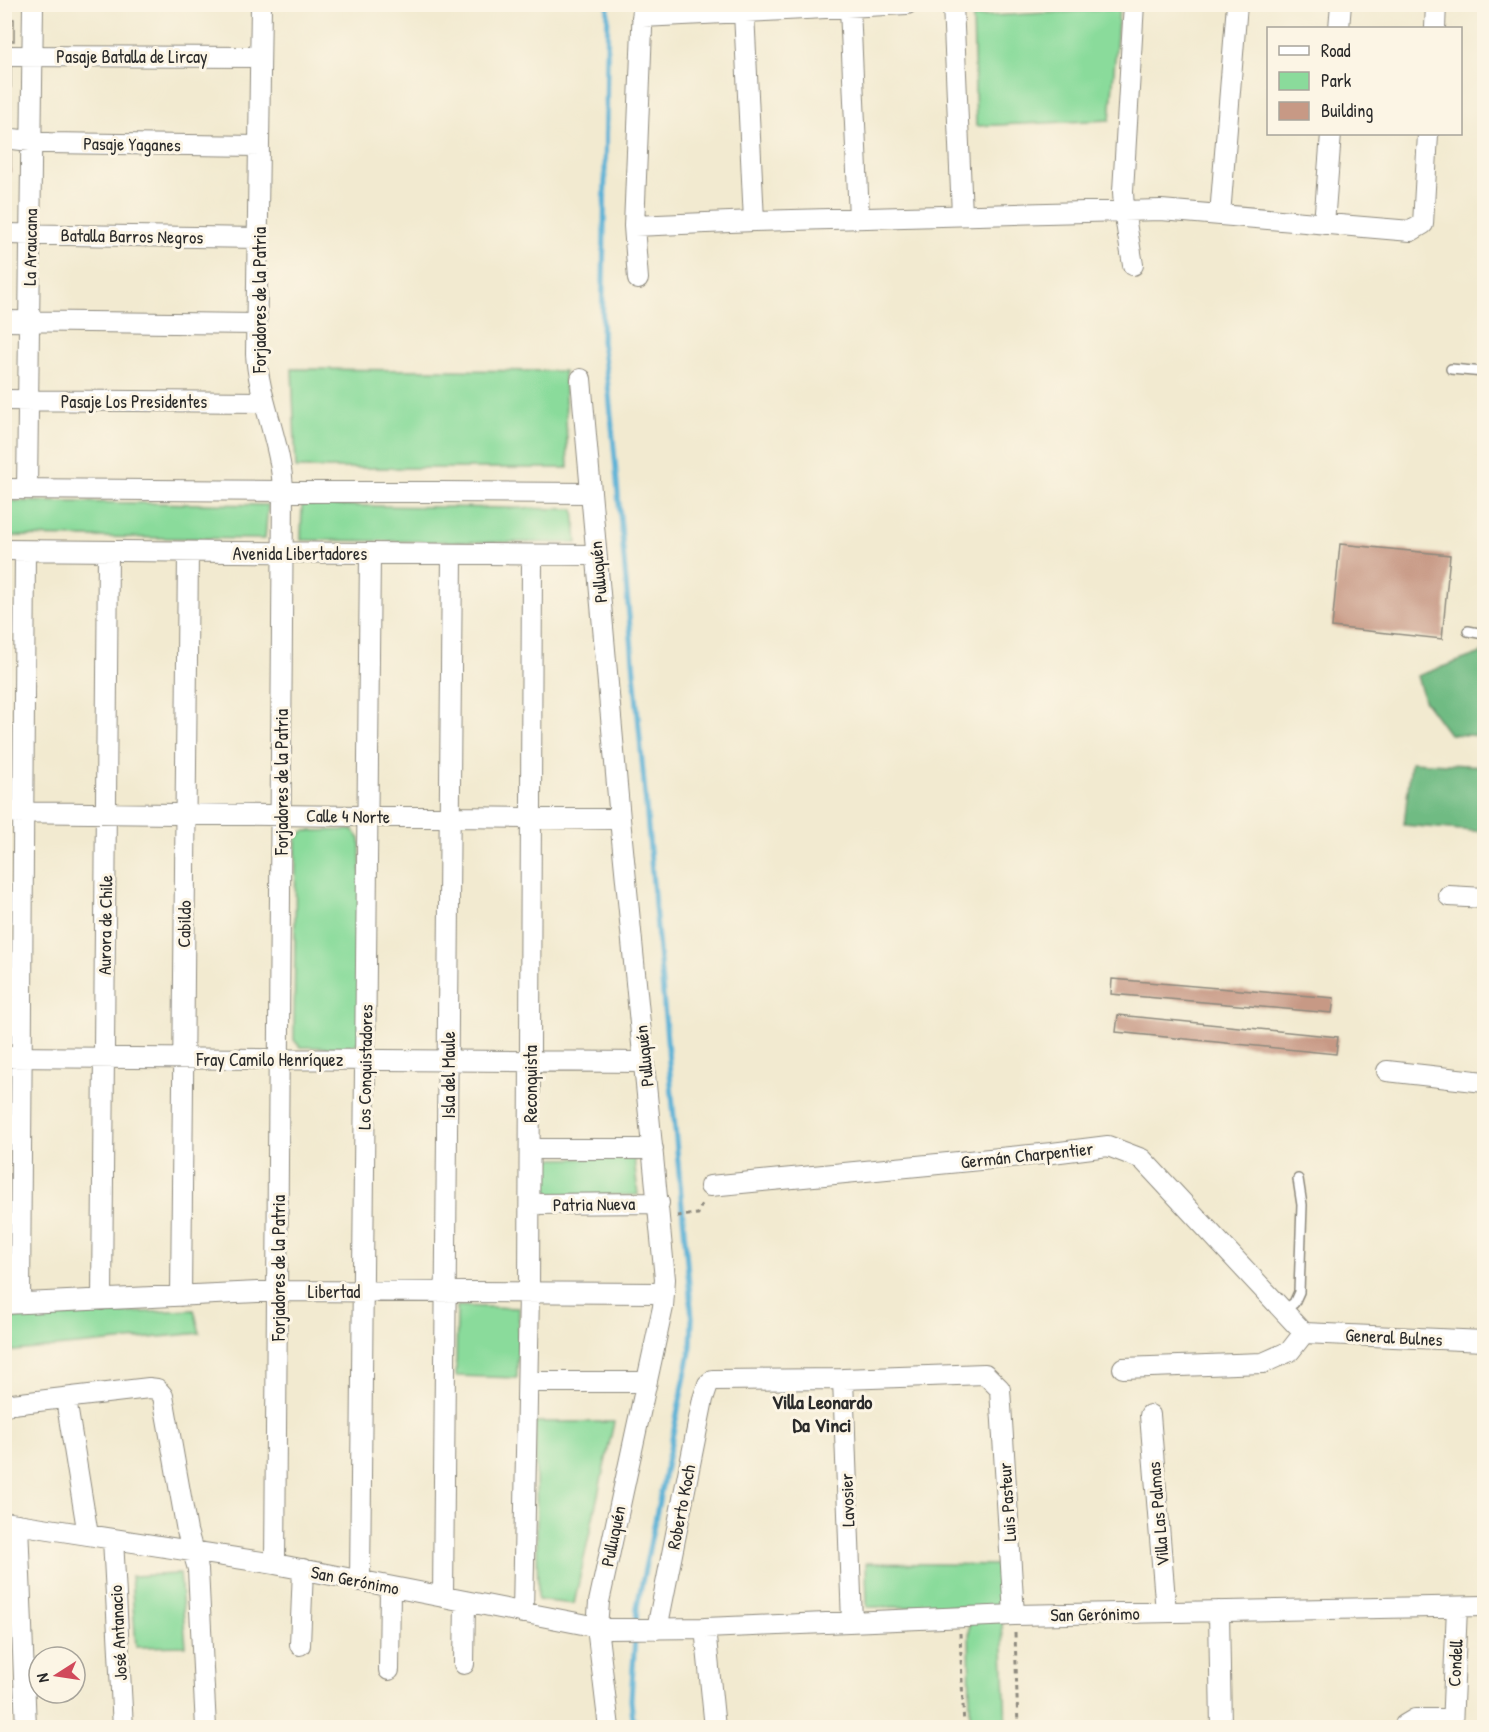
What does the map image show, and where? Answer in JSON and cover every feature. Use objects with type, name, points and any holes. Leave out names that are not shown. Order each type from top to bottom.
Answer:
[{"type":"street","name":"La Araucana","points":[[27,489],[33,4]]},
{"type":"street","name":"Forjadores de la Patria","points":[[261,4],[256,368],[283,475],[275,1564]]},
{"type":"street","points":[[638,279],[634,226],[642,11],[744,12],[907,4]]},
{"type":"street","points":[[953,4],[962,215]]},
{"type":"street","points":[[1133,265],[1124,211],[1134,4]]},
{"type":"street","points":[[1220,216],[1237,4]]},
{"type":"street","points":[[1339,27],[1341,4]]},
{"type":"street","points":[[1435,27],[1436,4]]},
{"type":"street","points":[[850,7],[859,218]]},
{"type":"street","points":[[744,12],[754,220]]},
{"type":"street","name":"Pasaje Batalla de Lircay","points":[[4,56],[260,57]]},
{"type":"street","points":[[1324,224],[1331,135]]},
{"type":"street","points":[[634,226],[754,220],[1161,210],[1411,231],[1423,224],[1428,135]]},
{"type":"street","name":"Pasaje Yaganes","points":[[4,138],[48,143],[259,146]]},
{"type":"street","name":"Batalla Barros Negros","points":[[4,234],[259,238]]},
{"type":"street","points":[[4,321],[257,324]]},
{"type":"street","name":"Pulluquén","points":[[580,379],[620,819],[665,1265],[664,1293],[599,1602],[597,1627],[609,1728]]},
{"type":"street","name":"Pasaje Los Presidentes","points":[[4,400],[264,402]]},
{"type":"street","points":[[4,489],[591,494]]},
{"type":"street","name":"Avenida Libertadores","points":[[4,550],[596,555]]},
{"type":"street","points":[[12,1304],[14,812],[25,551]]},
{"type":"street","name":"Aurora de Chile","points":[[102,1299],[108,551]]},
{"type":"street","name":"Cabildo","points":[[181,1296],[188,552]]},
{"type":"street","name":"Los Conquistadores","points":[[360,1581],[370,553]]},
{"type":"street","name":"Isla del Maule","points":[[443,1597],[452,554]]},
{"type":"street","name":"Reconquista","points":[[524,1613],[530,1293],[531,555]]},
{"type":"street","name":"Calle 4 Norte","points":[[14,812],[620,819]]},
{"type":"street","points":[[1449,896],[1485,898]]},
{"type":"street","name":"Fray Camilo Henríquez","points":[[13,1057],[644,1062]]},
{"type":"street","points":[[1387,1071],[1485,1082]]},
{"type":"street","name":"Germán Charpentier","points":[[710,1186],[1108,1146],[1142,1159],[1304,1333]]},
{"type":"street","points":[[530,1149],[653,1149]]},
{"type":"street","name":"Patria Nueva","points":[[530,1204],[659,1203]]},
{"type":"street","name":"Libertad","points":[[12,1304],[278,1291],[664,1293]]},
{"type":"street","points":[[1123,1368],[1263,1363],[1290,1351],[1304,1333]]},
{"type":"street","name":"General Bulnes","points":[[1304,1333],[1485,1341]]},
{"type":"street","name":"Luis Pasteur","points":[[843,1379],[986,1374],[1000,1389],[1014,1615]]},
{"type":"street","name":"Roberto Koch","points":[[652,1629],[708,1384],[713,1380],[843,1379]]},
{"type":"street","name":"Lavosier","points":[[843,1379],[852,1622]]},
{"type":"street","points":[[528,1382],[646,1382]]},
{"type":"street","points":[[4,1405],[149,1388],[160,1392],[164,1401],[187,1530],[198,1569],[206,1728]]},
{"type":"street","points":[[66,1399],[88,1535]]},
{"type":"street","name":"Villa Las Palmas","points":[[1150,1415],[1166,1612]]},
{"type":"street","points":[[11,1523],[26,1728]]},
{"type":"street","name":"San Gerónimo","points":[[11,1523],[275,1564],[597,1627],[625,1630],[1014,1615],[1485,1606]]},
{"type":"street","name":"José Antanacio","points":[[113,1539],[123,1728]]},
{"type":"street","points":[[300,1645],[303,1569]]},
{"type":"street","points":[[389,1670],[390,1587]]},
{"type":"street","points":[[464,1664],[465,1601]]},
{"type":"street","name":"Condell","points":[[1405,1728],[1405,1725],[1415,1719],[1452,1723],[1457,1607]]},
{"type":"street","points":[[1219,1611],[1221,1728]]},
{"type":"street","points":[[705,1628],[715,1728]]},
{"type":"lane","points":[[1451,369],[1485,372]]},
{"type":"lane","points":[[1468,631],[1485,634]]},
{"type":"lane","points":[[1284,1310],[1294,1303],[1299,1292],[1302,1205],[1298,1179]]},
{"type":"path","points":[[679,1216],[698,1214]]},
{"type":"path","points":[[1014,1615],[1018,1728]]},
{"type":"path","points":[[959,1617],[964,1728]]},
{"type":"green space","points":[[1119,9],[1110,120],[976,126],[973,17]]},
{"type":"green space","points":[[292,369],[564,371],[568,468],[296,468]]},
{"type":"green space","points":[[5,501],[268,505],[265,539],[5,536]]},
{"type":"green space","points":[[302,505],[574,509],[577,543],[301,540]]},
{"type":"green space","points":[[1484,652],[1484,736],[1449,734],[1424,700],[1417,676]]},
{"type":"green space","points":[[1411,762],[1484,766],[1484,832],[1404,825]]},
{"type":"green space","points":[[353,830],[360,839],[362,1040],[349,1048],[300,1047],[294,1040],[296,839],[304,831]]},
{"type":"green space","points":[[634,1158],[638,1195],[541,1196],[540,1159]]},
{"type":"green space","points":[[457,1306],[519,1308],[517,1378],[456,1376]]},
{"type":"green space","points":[[194,1310],[200,1333],[5,1352],[5,1318]]},
{"type":"green space","points":[[535,1422],[614,1422],[574,1604],[538,1600]]},
{"type":"green space","points":[[866,1563],[1000,1565],[1006,1727],[970,1727],[969,1607],[867,1607]]},
{"type":"green space","points":[[180,1574],[186,1646],[136,1647],[131,1576]]},
{"type":"building","points":[[4,19],[14,19],[14,41],[4,41]]},
{"type":"building","points":[[4,67],[11,67],[11,87],[4,88]]},
{"type":"building","points":[[4,100],[11,100],[11,122],[4,122]]},
{"type":"building","points":[[5,152],[11,152],[11,173],[5,173]]},
{"type":"building","points":[[4,187],[10,187],[10,208],[4,208]]},
{"type":"building","points":[[4,254],[9,254],[9,267],[4,267]]},
{"type":"building","points":[[4,271],[9,271],[9,302],[4,302]]},
{"type":"building","points":[[1340,544],[1450,555],[1442,639],[1332,627]]},
{"type":"building","points":[[1112,979],[1334,998],[1332,1013],[1111,994]]},
{"type":"building","points":[[1118,1015],[1338,1037],[1336,1054],[1116,1032]]},
{"type":"waterway","points":[[608,4],[602,342],[609,393],[692,1318],[691,1347],[637,1607],[631,1700],[634,1728]]},
{"type":"district","name":"Villa Leonardo Da Vinci","points":[[822,1412]]}]
